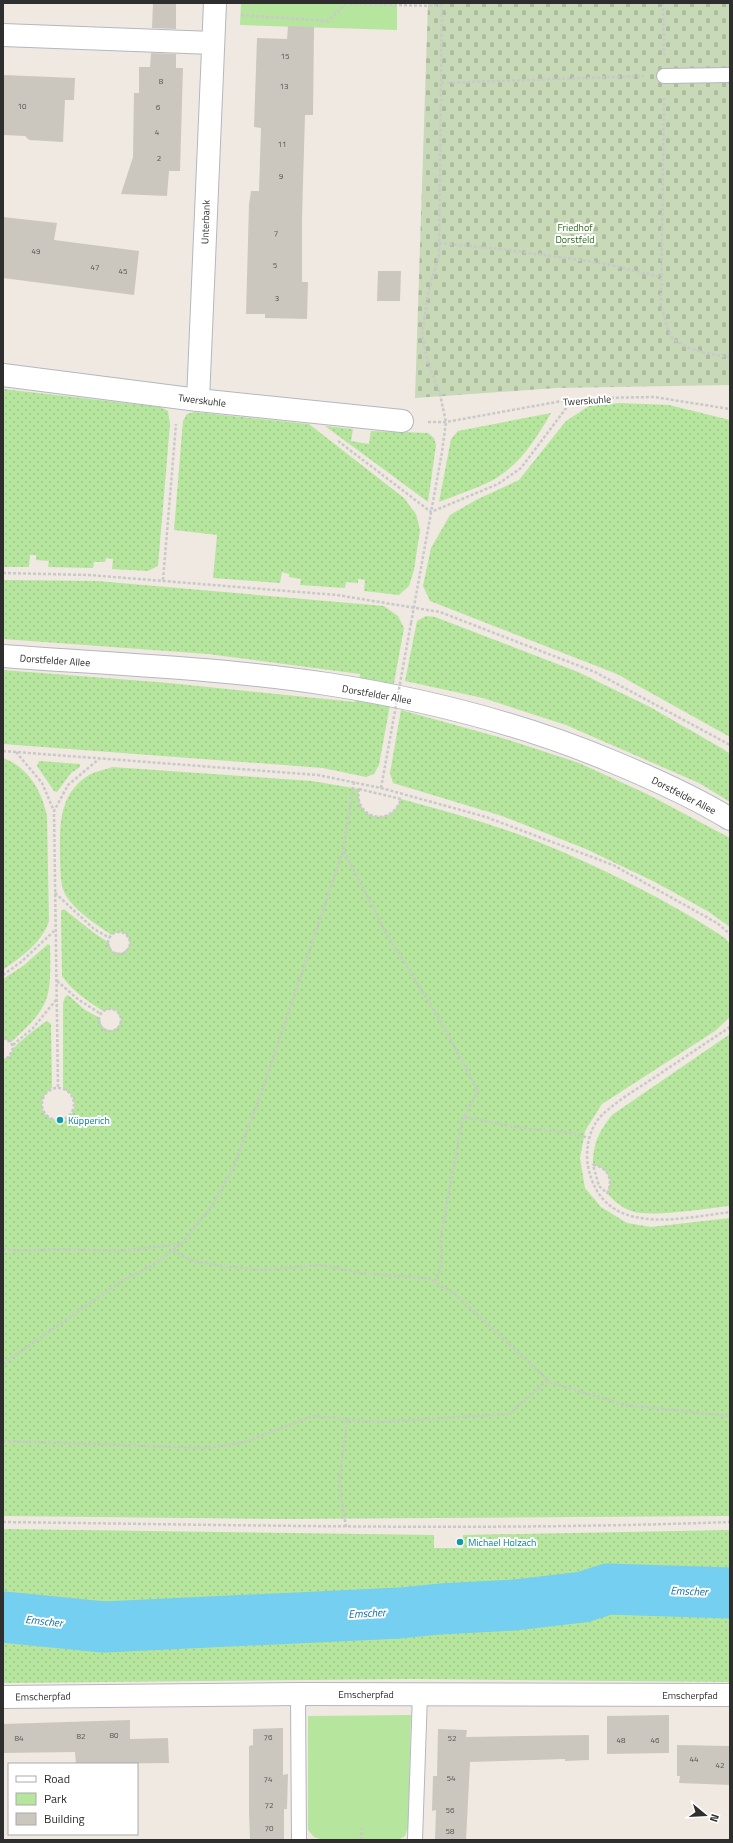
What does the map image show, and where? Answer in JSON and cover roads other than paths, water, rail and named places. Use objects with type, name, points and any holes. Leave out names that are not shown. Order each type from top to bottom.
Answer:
[{"type":"street","name":"Unterbank","points":[[188,399],[213,43],[214,8]]},
{"type":"street","points":[[3,35],[213,43]]},
{"type":"street","name":"Twerskuhle","points":[[3,375],[188,399],[402,421]]},
{"type":"street","name":"Dorstfelder Allee","points":[[3,656],[206,671],[319,683],[427,703],[512,725],[570,744],[648,776],[730,819]]},
{"type":"street","name":"Emscherpfad","points":[[3,1697],[298,1694],[730,1695]]},
{"type":"lane","points":[[664,76],[730,75]]},
{"type":"lane","points":[[298,1694],[299,1840]]},
{"type":"lane","points":[[415,1840],[420,1694]]},
{"type":"waterway","name":"Emscher","points":[[3,1617],[104,1627],[400,1613],[440,1609],[515,1605],[583,1597],[608,1589],[730,1593]]},
{"type":"place","name":"Küpperich","points":[[60,1120]]},
{"type":"place","name":"Michael Holzach","points":[[460,1542]]},
{"type":"park label","name":"Friedhof Dorstfeld","points":[[575,232]]}]
